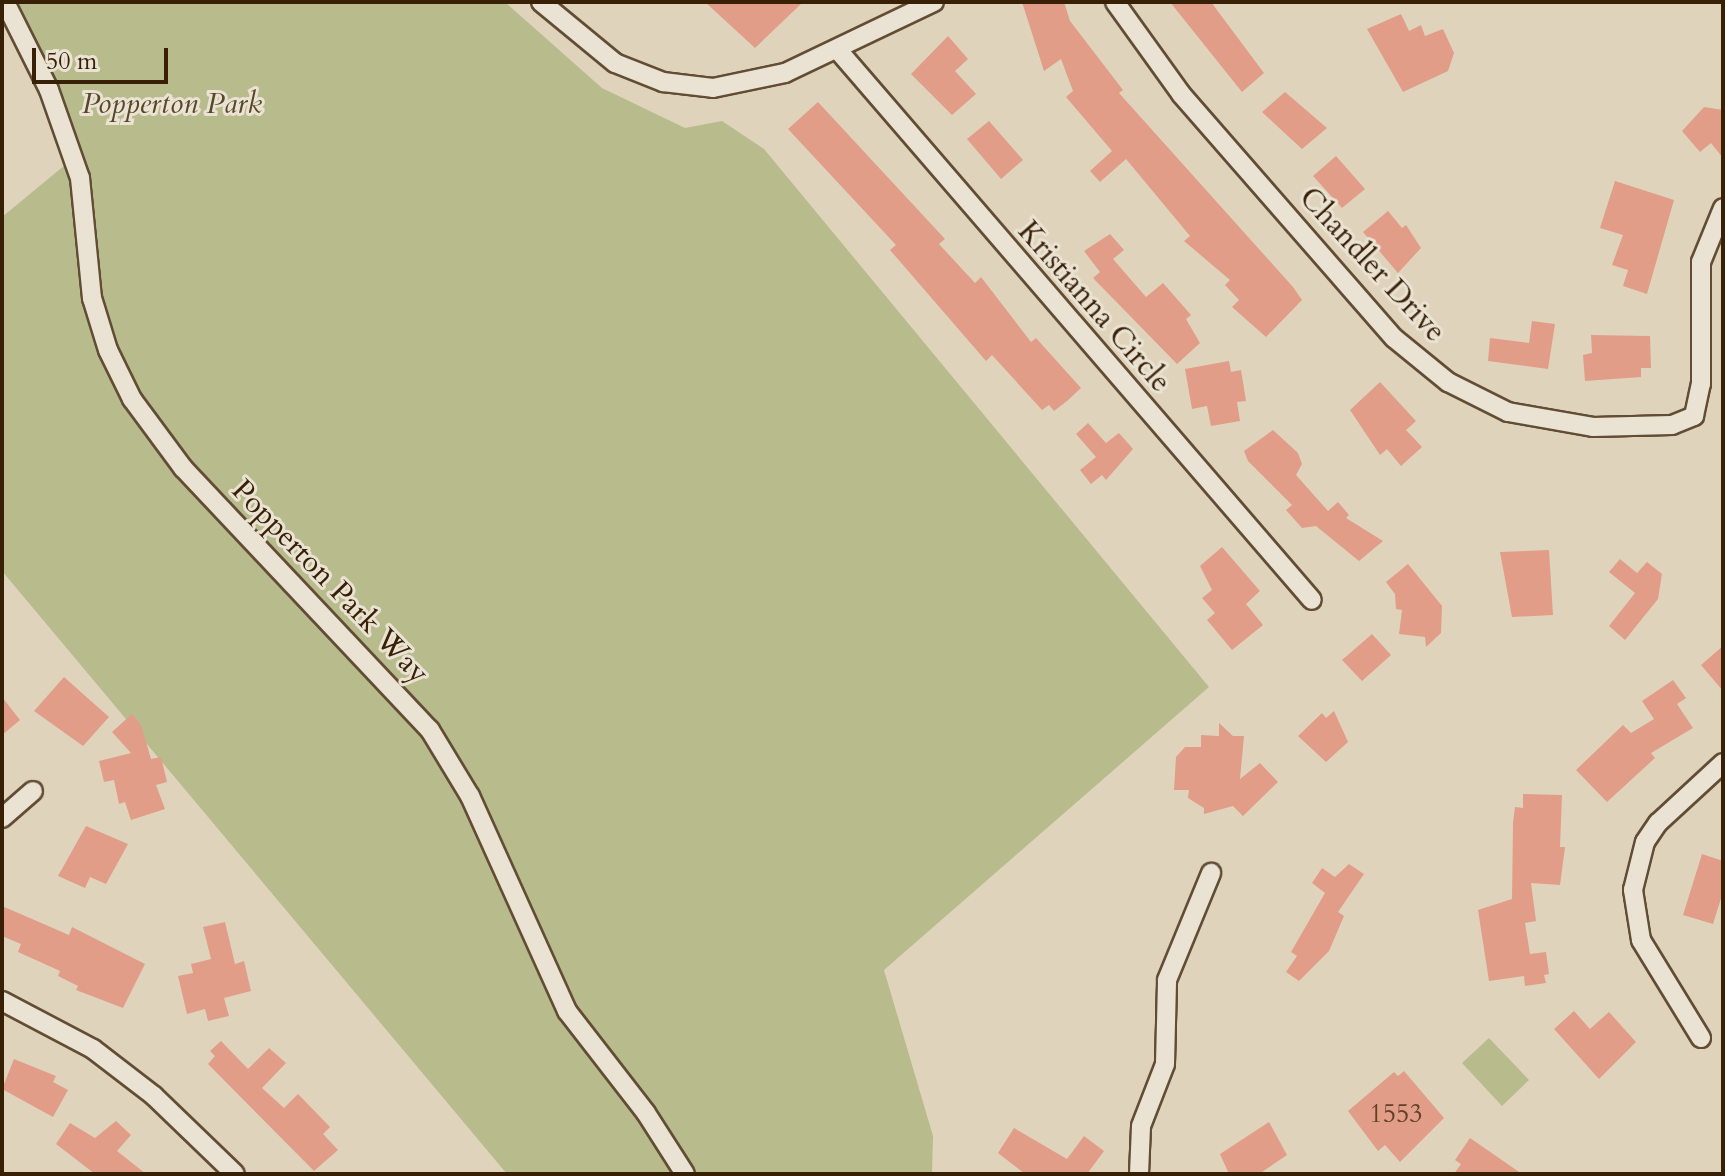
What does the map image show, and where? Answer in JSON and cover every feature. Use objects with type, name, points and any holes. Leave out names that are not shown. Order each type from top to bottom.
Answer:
[{"type":"street","name":"Popperton Park Way","points":[[5,2],[49,90],[80,178],[92,298],[108,350],[132,399],[183,468],[430,730],[470,796],[567,1011],[646,1113],[685,1174]]},
{"type":"street","points":[[541,2],[615,63],[689,87],[760,81],[837,49],[934,2]]},
{"type":"street","name":"Chandler Drive","points":[[1115,2],[1181,94],[1394,338],[1448,382],[1508,412],[1580,427],[1672,425],[1694,416],[1700,401],[1701,262],[1723,208]]},
{"type":"street","name":"Kristianna Circle","points":[[837,49],[1312,600]]},
{"type":"street","points":[[1701,1038],[1641,940],[1633,890],[1641,854],[1658,823],[1723,763]]},
{"type":"street","points":[[2,818],[33,791]]},
{"type":"street","points":[[1139,1174],[1141,1126],[1165,1064],[1167,980],[1211,873]]},
{"type":"street","points":[[2,1001],[93,1049],[154,1096],[235,1174]]},
{"type":"green space","name":"Popperton Park","points":[[18,2],[505,2],[602,88],[685,128],[722,121],[764,149],[1209,687],[884,970],[933,1136],[932,1174],[507,1174],[2,571],[2,217],[82,151],[59,87]]},
{"type":"green space","points":[[1489,1038],[1529,1080],[1502,1106],[1462,1063]]},
{"type":"building","points":[[705,2],[803,2],[755,48]]},
{"type":"building","points":[[1022,2],[1064,2],[1070,21],[1123,90],[1119,93],[1293,287],[1302,300],[1266,337],[1232,307],[1239,300],[1225,285],[1230,280],[1184,241],[1190,236],[1126,159],[1100,182],[1090,171],[1112,151],[1066,97],[1073,91],[1061,59],[1044,71]]},
{"type":"building","points":[[1170,2],[1211,2],[1264,73],[1242,92]]},
{"type":"building","points":[[1401,14],[1409,31],[1421,25],[1425,36],[1443,29],[1454,53],[1448,71],[1403,92],[1367,29]]},
{"type":"building","points":[[948,36],[968,59],[955,71],[976,94],[952,115],[911,74]]},
{"type":"building","points":[[1285,92],[1327,128],[1302,149],[1262,112]]},
{"type":"building","points":[[818,102],[945,239],[939,244],[975,283],[981,277],[1031,342],[1036,338],[1081,388],[1067,401],[1054,411],[1049,405],[1042,410],[992,355],[986,361],[890,250],[896,245],[788,129]]},
{"type":"building","points":[[1704,107],[1723,110],[1723,158],[1711,143],[1700,152],[1682,131]]},
{"type":"building","points":[[989,121],[1023,160],[1001,179],[967,139]]},
{"type":"building","points":[[1336,156],[1365,189],[1342,208],[1313,176]]},
{"type":"building","points":[[1615,181],[1674,200],[1647,294],[1623,286],[1628,270],[1612,265],[1623,235],[1600,228]]},
{"type":"building","points":[[1388,211],[1402,228],[1406,225],[1421,248],[1398,273],[1363,232]]},
{"type":"building","points":[[1110,234],[1124,250],[1113,259],[1146,297],[1163,283],[1191,315],[1186,319],[1200,343],[1177,364],[1093,278],[1100,272],[1084,251]]},
{"type":"building","points":[[1532,321],[1555,324],[1548,369],[1488,361],[1490,338],[1529,343]]},
{"type":"building","points":[[1591,335],[1650,336],[1651,368],[1641,368],[1641,377],[1585,381],[1583,355],[1592,353]]},
{"type":"building","points":[[1229,361],[1231,372],[1241,370],[1246,401],[1237,402],[1240,421],[1211,426],[1207,406],[1192,409],[1185,369]]},
{"type":"building","points":[[1380,382],[1416,421],[1406,430],[1422,447],[1401,466],[1387,449],[1380,455],[1350,410]]},
{"type":"building","points":[[1088,423],[1106,443],[1119,433],[1133,449],[1106,480],[1102,475],[1091,484],[1080,470],[1096,457],[1076,434]]},
{"type":"building","points":[[1273,430],[1298,453],[1302,464],[1296,475],[1328,511],[1338,502],[1349,515],[1346,518],[1383,541],[1359,561],[1316,526],[1302,528],[1286,510],[1292,505],[1248,461],[1244,451]]},
{"type":"building","points":[[1222,547],[1260,591],[1246,604],[1263,625],[1232,650],[1207,620],[1215,613],[1202,598],[1212,590],[1200,566]]},
{"type":"building","points":[[1549,550],[1553,615],[1512,617],[1500,552]]},
{"type":"building","points":[[1620,559],[1637,573],[1647,562],[1662,574],[1658,599],[1625,640],[1609,626],[1635,593],[1609,572]]},
{"type":"building","points":[[1408,564],[1442,606],[1441,633],[1426,647],[1425,637],[1399,634],[1402,610],[1396,609],[1395,594],[1386,582]]},
{"type":"building","points":[[1372,634],[1391,655],[1362,681],[1342,660]]},
{"type":"building","points":[[1723,646],[1723,691],[1701,665]]},
{"type":"building","points":[[64,677],[109,717],[83,746],[34,711]]},
{"type":"building","points":[[1673,680],[1686,698],[1677,704],[1693,728],[1651,753],[1655,758],[1607,802],[1576,770],[1623,725],[1631,733],[1654,719],[1642,701]]},
{"type":"building","points":[[2,697],[20,720],[2,735]]},
{"type":"building","points":[[1334,711],[1348,742],[1326,762],[1298,736],[1322,713],[1326,718]]},
{"type":"building","points":[[132,714],[141,725],[151,759],[161,757],[167,782],[156,785],[165,809],[131,820],[125,802],[119,804],[114,780],[104,782],[99,761],[131,753],[112,732]]},
{"type":"building","points":[[1219,723],[1233,736],[1244,736],[1240,779],[1260,763],[1278,782],[1243,816],[1233,806],[1204,814],[1204,808],[1188,798],[1189,790],[1174,790],[1176,757],[1185,747],[1201,747],[1201,735],[1219,736]]},
{"type":"building","points":[[1523,794],[1562,795],[1560,847],[1565,847],[1560,885],[1531,883],[1536,921],[1525,923],[1530,954],[1546,952],[1549,974],[1544,975],[1546,983],[1525,986],[1524,976],[1489,981],[1478,910],[1512,899],[1513,823],[1515,807],[1523,808]]},
{"type":"building","points":[[86,826],[128,844],[106,884],[90,877],[85,888],[58,876]]},
{"type":"building","points":[[1702,854],[1723,861],[1723,892],[1713,924],[1683,915]]},
{"type":"building","points":[[1349,864],[1364,874],[1338,912],[1344,916],[1329,951],[1299,981],[1286,972],[1297,956],[1291,952],[1325,893],[1312,883],[1322,868],[1335,877]]},
{"type":"building","points":[[2,906],[69,935],[72,927],[145,964],[123,1008],[76,990],[78,986],[58,976],[60,971],[18,952],[21,944],[2,936]]},
{"type":"building","points":[[225,922],[235,964],[244,961],[251,991],[224,998],[229,1016],[208,1021],[205,1009],[187,1014],[178,976],[193,973],[191,964],[211,959],[203,927]]},
{"type":"building","points":[[1574,1011],[1590,1029],[1609,1012],[1636,1042],[1599,1079],[1554,1029]]},
{"type":"building","points":[[221,1041],[248,1069],[269,1048],[286,1063],[262,1088],[284,1108],[298,1094],[330,1127],[323,1134],[338,1150],[314,1171],[208,1064],[215,1056],[210,1051]]},
{"type":"building","points":[[14,1059],[56,1076],[53,1082],[68,1090],[53,1117],[2,1089]]},
{"type":"building","points":[[1404,1071],[1444,1118],[1400,1162],[1385,1145],[1378,1151],[1348,1111],[1394,1072],[1398,1076]]},
{"type":"building","points":[[116,1121],[131,1135],[117,1151],[146,1174],[95,1174],[56,1144],[70,1123],[95,1138]]},
{"type":"building","points":[[1269,1122],[1287,1155],[1259,1174],[1229,1174],[1220,1154]]},
{"type":"building","points":[[1014,1128],[1067,1159],[1084,1136],[1104,1151],[1087,1174],[1025,1174],[998,1153]]},
{"type":"building","points":[[1470,1138],[1522,1174],[1454,1174],[1461,1164],[1455,1160]]}]
